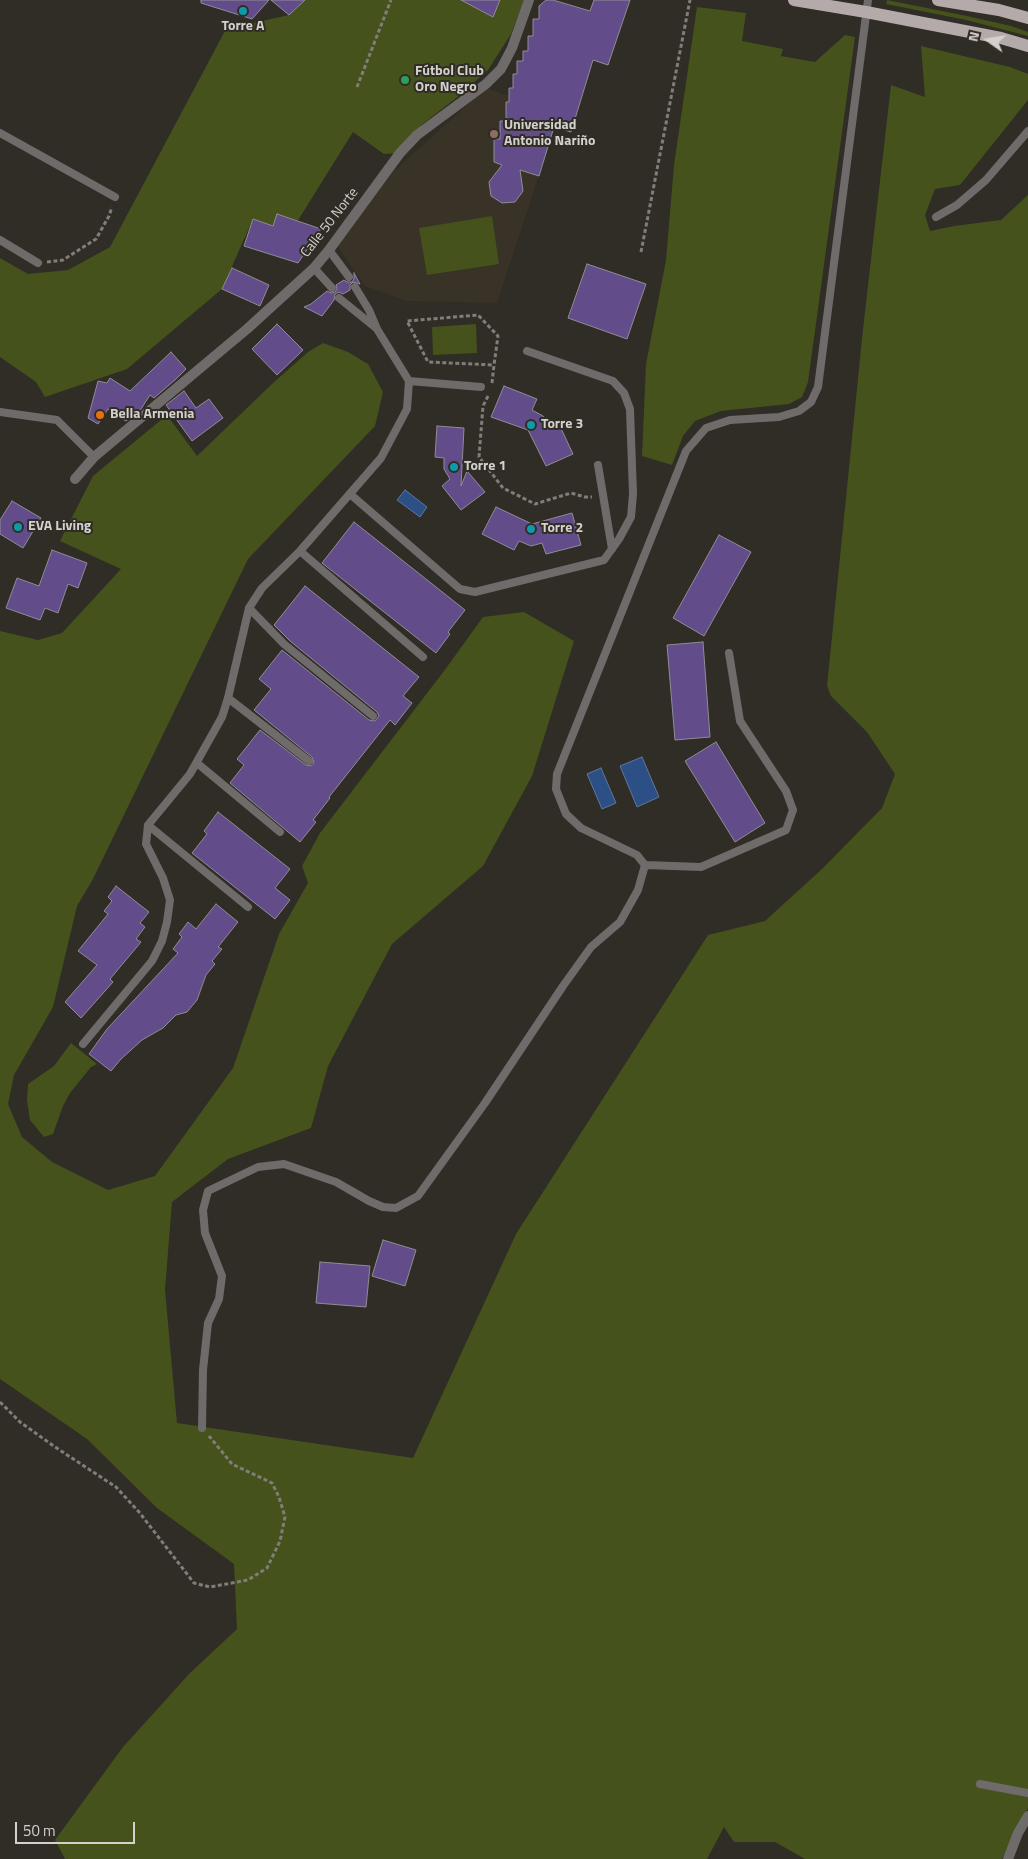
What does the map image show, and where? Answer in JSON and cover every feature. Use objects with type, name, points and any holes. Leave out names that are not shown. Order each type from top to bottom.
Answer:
[{"type":"main road","points":[[794,0],[867,6],[1028,46]]},
{"type":"main road","points":[[940,0],[977,3],[1028,18]]},
{"type":"street","name":"Calle 50 Norte","points":[[75,479],[94,457],[247,329],[314,268],[400,153],[417,135],[486,84],[501,69],[512,48],[529,0]]},
{"type":"street","points":[[1008,1859],[1018,1833],[1028,1816]]},
{"type":"lane","points":[[729,653],[740,721],[786,791],[793,810],[786,830],[701,868],[645,865],[637,855],[581,828],[566,814],[556,789],[557,774],[686,452],[706,428],[730,420],[780,417],[799,411],[811,402],[818,386],[867,6]]},
{"type":"lane","points":[[936,217],[957,205],[986,180],[1028,131]]},
{"type":"lane","points":[[0,133],[115,197]]},
{"type":"lane","points":[[0,240],[38,263]]},
{"type":"lane","points":[[329,250],[349,277]]},
{"type":"lane","points":[[314,268],[332,288]]},
{"type":"lane","points":[[83,1044],[152,961],[162,941],[170,900],[163,878],[146,844],[148,825],[190,774],[222,718],[249,608],[262,588],[300,551],[381,458],[406,409],[409,381],[377,329],[355,287]]},
{"type":"lane","points":[[339,298],[377,329]]},
{"type":"lane","points":[[350,494],[460,589],[475,592],[604,560],[631,517],[633,494],[630,409],[624,392],[613,380],[527,351]]},
{"type":"lane","points":[[409,381],[481,387]]},
{"type":"lane","points":[[0,412],[57,420],[94,457]]},
{"type":"lane","points":[[598,465],[612,548]]},
{"type":"lane","points":[[300,551],[422,657]]},
{"type":"lane","points":[[249,608],[284,644],[373,716]]},
{"type":"lane","points":[[228,698],[309,761]]},
{"type":"lane","points":[[197,763],[280,832]]},
{"type":"lane","points":[[148,825],[248,907]]},
{"type":"lane","points":[[202,1428],[203,1370],[208,1322],[219,1299],[222,1276],[215,1254],[205,1233],[203,1210],[208,1191],[258,1167],[284,1164],[336,1182],[383,1207],[396,1208],[418,1196],[485,1103],[591,947],[620,922],[638,890],[645,865]]},
{"type":"lane","points":[[980,1784],[1028,1793]]},
{"type":"path","points":[[358,86],[391,0]]},
{"type":"path","points":[[641,252],[690,0]]},
{"type":"path","points":[[38,263],[63,260],[96,239],[109,216],[115,197]]},
{"type":"path","points":[[0,1402],[20,1422],[55,1448],[116,1487],[139,1512],[194,1583],[210,1587],[248,1580],[267,1568],[280,1541],[285,1517],[280,1498],[272,1483],[232,1464],[202,1428]]},
{"type":"shaded area","name":"Universidad Antonio Nariño","points":[[546,0],[553,0],[590,11],[577,60],[497,303],[407,301],[365,286],[336,244],[394,171],[486,88],[509,96],[509,88],[513,88],[513,74],[517,74],[517,61],[523,61],[523,51],[528,50],[528,36],[533,36],[533,19],[539,19],[539,6]]},
{"type":"green space","points":[[305,0],[461,0],[493,16],[500,0],[524,0],[511,34],[488,70],[420,126],[424,129],[400,153],[384,154],[353,132],[297,222],[277,214],[273,226],[253,219],[222,289],[127,369],[45,397],[36,382],[0,357],[0,258],[28,274],[68,270],[110,247],[226,29],[289,15]]},
{"type":"green space","points":[[887,0],[1011,26],[1028,32],[1028,36],[966,20],[886,4]]},
{"type":"green space","points":[[697,7],[746,13],[742,41],[783,49],[781,56],[815,62],[845,35],[855,37],[808,382],[802,397],[789,404],[721,411],[695,421],[683,436],[672,465],[642,456],[646,364],[666,260],[674,165]]},
{"type":"green space","points":[[921,46],[1010,67],[1028,74],[1028,100],[960,185],[935,189],[925,215],[930,231],[1001,220],[1028,195],[1028,1808],[1002,1859],[805,1859],[775,1842],[734,1842],[724,1827],[707,1859],[65,1859],[55,1840],[123,1747],[190,1673],[237,1629],[234,1564],[157,1508],[87,1439],[0,1379],[0,631],[38,640],[62,633],[121,569],[60,541],[93,476],[167,415],[197,456],[273,383],[308,352],[323,343],[348,352],[368,364],[383,392],[375,426],[248,559],[93,879],[77,906],[53,1007],[14,1075],[8,1104],[22,1137],[52,1162],[108,1190],[155,1176],[233,1068],[279,934],[308,883],[302,866],[320,833],[483,617],[524,612],[574,641],[532,776],[483,866],[392,944],[328,1066],[311,1128],[228,1159],[172,1202],[165,1290],[177,1423],[413,1458],[516,1234],[708,935],[765,921],[822,869],[882,808],[895,774],[867,732],[831,696],[827,686],[863,329],[891,85],[925,97]]},
{"type":"green space","points":[[492,216],[499,264],[427,275],[419,228]]},
{"type":"green space","points":[[476,324],[477,353],[433,355],[432,327]]},
{"type":"green space","points":[[71,1043],[97,1064],[91,1067],[70,1093],[53,1134],[44,1137],[30,1120],[27,1100],[28,1084],[54,1066]]},
{"type":"water","points":[[405,490],[427,507],[420,517],[397,500]]},
{"type":"water","points":[[642,757],[659,797],[637,807],[620,766]]},
{"type":"water","points":[[601,768],[616,803],[602,809],[587,774]]},
{"type":"building","name":"Torre A","points":[[201,0],[269,0],[252,19],[201,3]]},
{"type":"building","points":[[271,0],[305,0],[289,15]]},
{"type":"building","points":[[461,0],[500,0],[493,17]]},
{"type":"building","points":[[546,0],[553,0],[590,11],[594,0],[630,0],[608,65],[593,60],[571,132],[554,127],[539,176],[520,170],[523,191],[515,202],[502,203],[491,196],[489,182],[502,165],[494,162],[494,139],[500,139],[500,121],[506,121],[506,102],[509,102],[509,88],[513,88],[513,74],[517,74],[517,61],[523,61],[523,51],[528,51],[528,36],[533,36],[533,19],[539,19],[539,6]]},
{"type":"building","points":[[277,214],[321,229],[298,263],[244,246],[253,219],[273,226]]},
{"type":"building","points":[[587,264],[646,284],[627,339],[568,318]]},
{"type":"building","points":[[232,268],[269,285],[260,306],[222,289]]},
{"type":"building","points":[[354,273],[360,284],[353,282],[350,285],[350,290],[343,294],[339,292],[335,294],[334,300],[322,316],[304,307],[311,304],[327,291],[335,292],[337,289],[336,285],[344,280],[352,282]]},
{"type":"building","points":[[277,324],[303,350],[277,375],[252,349]]},
{"type":"building","points":[[171,352],[186,369],[154,398],[150,395],[141,409],[126,421],[108,409],[98,424],[88,418],[98,381],[107,383],[110,378],[130,391]]},
{"type":"building","name":"Torre 3","points":[[504,386],[537,399],[532,410],[543,416],[550,427],[558,422],[573,454],[546,466],[528,430],[491,417]]},
{"type":"building","points":[[184,391],[196,408],[209,399],[223,418],[192,441],[166,405]]},
{"type":"building","name":"Torre 1","points":[[437,426],[464,428],[461,486],[467,471],[485,492],[461,510],[442,486],[450,479],[444,469],[444,458],[435,457]]},
{"type":"building","name":"EVA Living","points":[[12,501],[41,518],[23,548],[0,534],[0,520]]},
{"type":"building","name":"Torre 2","points":[[496,507],[532,524],[572,513],[581,545],[546,554],[542,543],[531,546],[519,541],[514,550],[482,534]]},
{"type":"building","points":[[354,522],[465,610],[448,632],[450,634],[436,653],[322,563]]},
{"type":"building","points":[[719,535],[751,552],[704,636],[673,618]]},
{"type":"building","points":[[52,550],[87,563],[78,588],[68,584],[58,613],[45,608],[40,620],[6,608],[17,578],[39,586]]},
{"type":"building","points":[[305,586],[419,677],[403,696],[412,703],[395,725],[390,720],[329,797],[313,820],[316,822],[300,842],[230,783],[244,765],[237,759],[260,730],[306,765],[311,766],[314,762],[312,757],[254,710],[271,689],[259,679],[282,650],[369,720],[375,721],[379,716],[377,712],[290,641],[274,625]]},
{"type":"building","points":[[703,642],[710,737],[675,740],[667,645]]},
{"type":"building","points":[[716,742],[765,823],[735,842],[685,761]]},
{"type":"building","points":[[218,812],[290,869],[275,888],[290,900],[275,919],[192,853],[207,834],[204,831]]},
{"type":"building","points":[[116,886],[149,912],[140,923],[145,927],[136,939],[141,942],[110,979],[113,982],[81,1018],[65,1002],[97,965],[78,951],[108,914],[104,911],[112,901],[108,897]]},
{"type":"building","points":[[216,904],[238,922],[218,947],[222,949],[212,961],[215,964],[206,975],[197,1000],[187,1012],[176,1015],[163,1028],[142,1040],[111,1071],[89,1054],[107,1029],[178,953],[173,949],[182,937],[179,934],[188,922],[196,929]]},
{"type":"building","points":[[383,1240],[416,1250],[405,1286],[372,1276]]},
{"type":"building","points":[[320,1262],[370,1266],[366,1307],[316,1303]]},
{"type":"place","name":"Torre A","points":[[243,11]]},
{"type":"place","name":"Fútbol Club Oro Negro","points":[[405,80]]},
{"type":"place","name":"Universidad Antonio Nariño","points":[[494,134]]},
{"type":"place","name":"Bella Armenia","points":[[100,415]]},
{"type":"place","name":"Torre 3","points":[[531,425]]},
{"type":"place","name":"Torre 1","points":[[454,467]]},
{"type":"place","name":"EVA Living","points":[[18,527]]},
{"type":"place","name":"Torre 2","points":[[531,529]]}]
